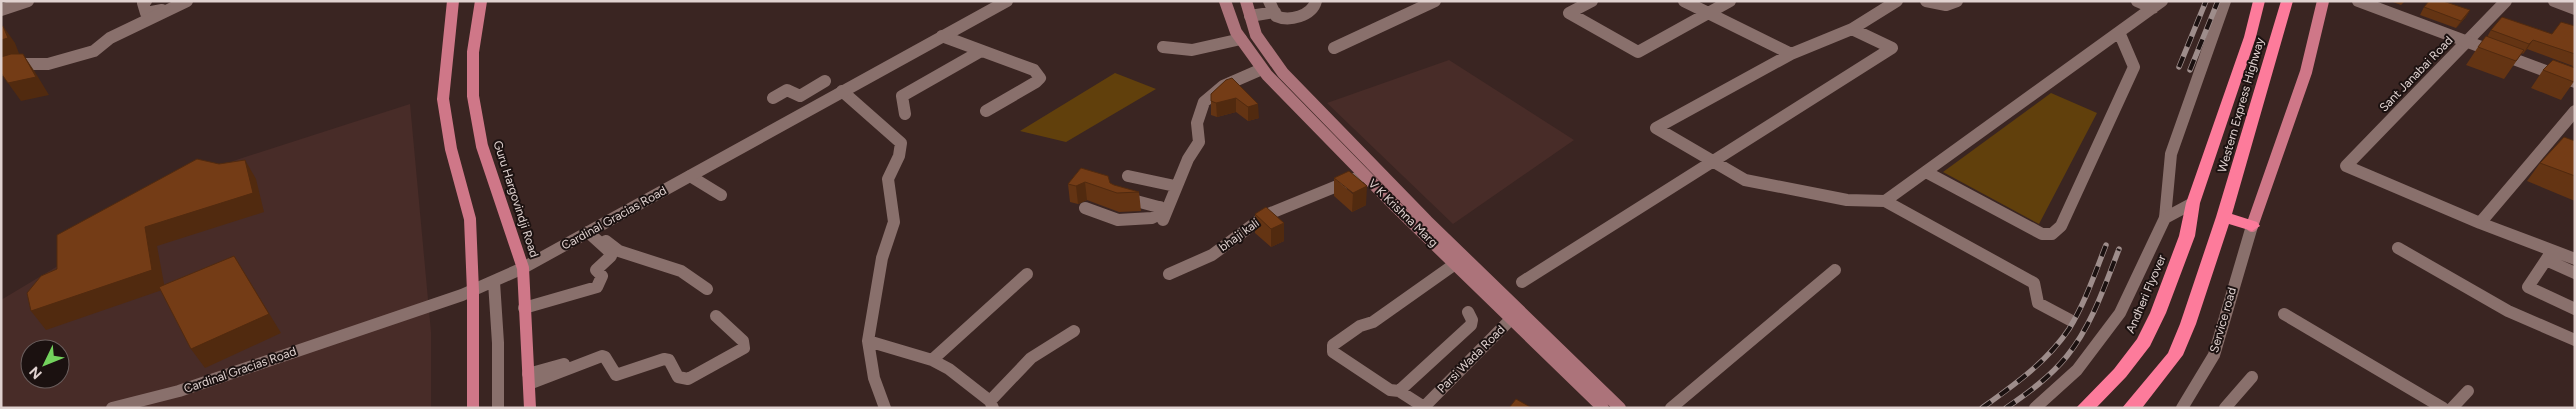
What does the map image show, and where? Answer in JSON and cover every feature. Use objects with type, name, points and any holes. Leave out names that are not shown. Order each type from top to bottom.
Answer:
[{"type":"highway","name":"Western Express Highway","points":[[2193,203],[2250,37],[2259,1]]},
{"type":"highway","name":"Western Express Highway","points":[[2224,217],[2287,1]]},
{"type":"highway","name":"Andheri Flyover","points":[[2085,408],[2120,373],[2144,342],[2158,313],[2187,236],[2193,203]]},
{"type":"highway","points":[[2132,408],[2175,355],[2224,217],[2252,226]]},
{"type":"main road","points":[[453,1],[444,99],[451,149],[470,219],[474,408]]},
{"type":"main road","name":"Guru Hargovindji Road","points":[[481,1],[473,52],[473,96],[482,146],[523,268],[530,408]]},
{"type":"main road","name":"V K Krishna Marg","points":[[1225,1],[1236,32],[1262,69],[1364,175],[1455,264],[1517,316],[1620,408]]},
{"type":"main road","name":"V K Krishna Marg","points":[[1246,1],[1256,35],[1283,73],[1517,316],[1602,408]]},
{"type":"main road","points":[[2252,226],[2306,72],[2323,1]]},
{"type":"street","points":[[1,10],[28,1]]},
{"type":"street","points":[[146,1],[143,3],[146,13],[163,11],[187,1]]},
{"type":"street","points":[[1,70],[22,64],[48,64],[94,51],[110,38],[182,1]]},
{"type":"street","name":"Cardinal Gracias Road","points":[[112,408],[179,391],[473,291],[494,282],[523,268],[1007,1]]},
{"type":"street","points":[[1269,1],[1275,12],[1283,19],[1294,19],[1316,6],[1316,1]]},
{"type":"street","points":[[1334,48],[1435,1]]},
{"type":"street","points":[[1592,1],[1569,13],[1638,52],[1730,1]]},
{"type":"street","points":[[1684,1],[1791,54]]},
{"type":"street","points":[[1897,1],[1852,29],[1791,54],[1656,128],[1745,180],[1847,200],[1885,202],[2034,283],[2038,302],[2070,320]]},
{"type":"street","points":[[1926,1],[1946,5],[1957,1]]},
{"type":"street","points":[[2137,1],[2158,5]]},
{"type":"street","points":[[2035,408],[2077,370],[2120,312],[2165,218],[2171,154],[2225,1]]},
{"type":"street","points":[[2358,1],[2575,82]]},
{"type":"street","name":"Sant Janabai Road","points":[[2480,223],[2346,166],[2506,1]]},
{"type":"street","points":[[2554,1],[2575,9]]},
{"type":"street","points":[[1885,202],[2158,5]]},
{"type":"street","points":[[1250,16],[1275,12]]},
{"type":"street","points":[[1522,282],[1892,48],[1852,29]]},
{"type":"street","points":[[1926,172],[2042,234],[2052,234],[2061,226],[2134,66],[2119,32]]},
{"type":"street","points":[[942,36],[1034,70],[1039,74],[1040,78],[986,111]]},
{"type":"street","points":[[1164,47],[1180,52],[1189,52],[1241,39]]},
{"type":"street","points":[[905,114],[902,96],[981,51]]},
{"type":"street","points":[[1084,208],[1120,220],[1152,218],[1162,213],[1188,159],[1199,142],[1198,123],[1204,102],[1223,86],[1262,69]]},
{"type":"street","points":[[800,96],[825,81]]},
{"type":"street","points":[[773,98],[788,90],[819,104]]},
{"type":"street","points":[[842,91],[901,143],[899,156],[888,179],[892,195],[894,222],[882,258],[872,308],[868,341],[874,378],[885,408]]},
{"type":"street","points":[[2575,112],[2480,223],[2549,256],[2575,273]]},
{"type":"street","name":"bhaji kali","points":[[1169,274],[1212,255],[1266,215],[1364,175]]},
{"type":"street","points":[[690,176],[722,195]]},
{"type":"street","points":[[1128,176],[1176,186]]},
{"type":"street","points":[[1118,196],[1162,213]]},
{"type":"street","points":[[2165,218],[2193,203]]},
{"type":"street","name":"Service road","points":[[2182,408],[2214,355],[2252,226]]},
{"type":"street","points":[[590,231],[619,251],[680,271],[707,289]]},
{"type":"street","points":[[524,308],[597,287],[602,276],[596,270],[611,256],[610,252],[590,231]]},
{"type":"street","points":[[2398,248],[2508,311],[2575,340]]},
{"type":"street","points":[[2549,256],[2575,260]]},
{"type":"street","points":[[2549,256],[2528,287],[2533,291],[2575,309]]},
{"type":"street","points":[[1423,407],[1399,391],[1390,390],[1333,352],[1333,345],[1360,326],[1373,322],[1455,264]]},
{"type":"street","points":[[1671,408],[1835,270]]},
{"type":"street","points":[[932,360],[1027,274]]},
{"type":"street","points":[[494,282],[498,343],[498,408]]},
{"type":"street","points":[[1399,391],[1471,325],[1472,320],[1468,312]]},
{"type":"street","points":[[2284,314],[2443,408]]},
{"type":"street","points":[[528,379],[562,363],[573,365],[604,356],[614,373],[619,375],[664,359],[669,360],[678,378],[688,378],[744,348],[743,341],[716,316]]},
{"type":"street","name":"Parsi Wada Road","points":[[1423,407],[1517,316]]},
{"type":"street","points":[[868,341],[932,360],[949,369],[992,404],[1031,358],[1074,331]]},
{"type":"street","points":[[2225,408],[2252,377]]},
{"type":"street","points":[[2452,408],[2468,391]]},
{"type":"shaded area","points":[[1449,60],[1574,140],[1453,224],[1327,103]]},
{"type":"shaded area","points":[[1115,73],[1156,89],[1066,142],[1020,131]]},
{"type":"shaded area","points":[[2051,93],[2097,113],[2039,224],[1943,172]]},
{"type":"shaded area","points":[[410,104],[431,332],[431,408],[1,408],[1,300],[233,161]]},
{"type":"building","points":[[2429,1],[2443,1],[2470,10],[2461,21],[2424,7]]},
{"type":"building","points":[[2502,17],[2552,34],[2561,22],[2575,26],[2575,54],[2533,40],[2529,44],[2491,30]]},
{"type":"building","points":[[3,26],[8,38],[1,40],[1,27]]},
{"type":"building","points":[[2486,36],[2524,50],[2516,61],[2478,47]]},
{"type":"building","points":[[11,54],[23,54],[36,77],[8,83],[1,73],[1,57]]},
{"type":"building","points":[[2553,60],[2575,68],[2574,82],[2543,70]]},
{"type":"building","points":[[1232,78],[1258,104],[1248,107],[1236,98],[1216,103],[1211,101],[1211,94],[1226,80]]},
{"type":"building","points":[[2564,137],[2575,141],[2575,176],[2540,163]]},
{"type":"building","points":[[197,159],[219,164],[245,160],[253,193],[145,227],[152,270],[31,311],[27,293],[41,276],[57,269],[57,235]]},
{"type":"building","points":[[1081,168],[1108,176],[1110,183],[1114,185],[1139,192],[1117,193],[1085,182],[1076,186],[1068,184]]},
{"type":"building","points":[[1349,171],[1367,186],[1353,193],[1334,178]]},
{"type":"building","points":[[1266,207],[1284,223],[1271,229],[1255,214]]},
{"type":"building","points":[[234,256],[269,314],[191,349],[159,287]]},
{"type":"building","points":[[1516,399],[1532,408],[1509,408]]},
{"type":"railway","points":[[2179,67],[2206,1]]},
{"type":"railway","points":[[2190,70],[2218,1]]},
{"type":"railway","points":[[1982,408],[2029,372],[2060,341],[2080,309],[2106,245]]},
{"type":"railway","points":[[2006,408],[2046,378],[2076,344],[2091,318],[2119,249]]}]
